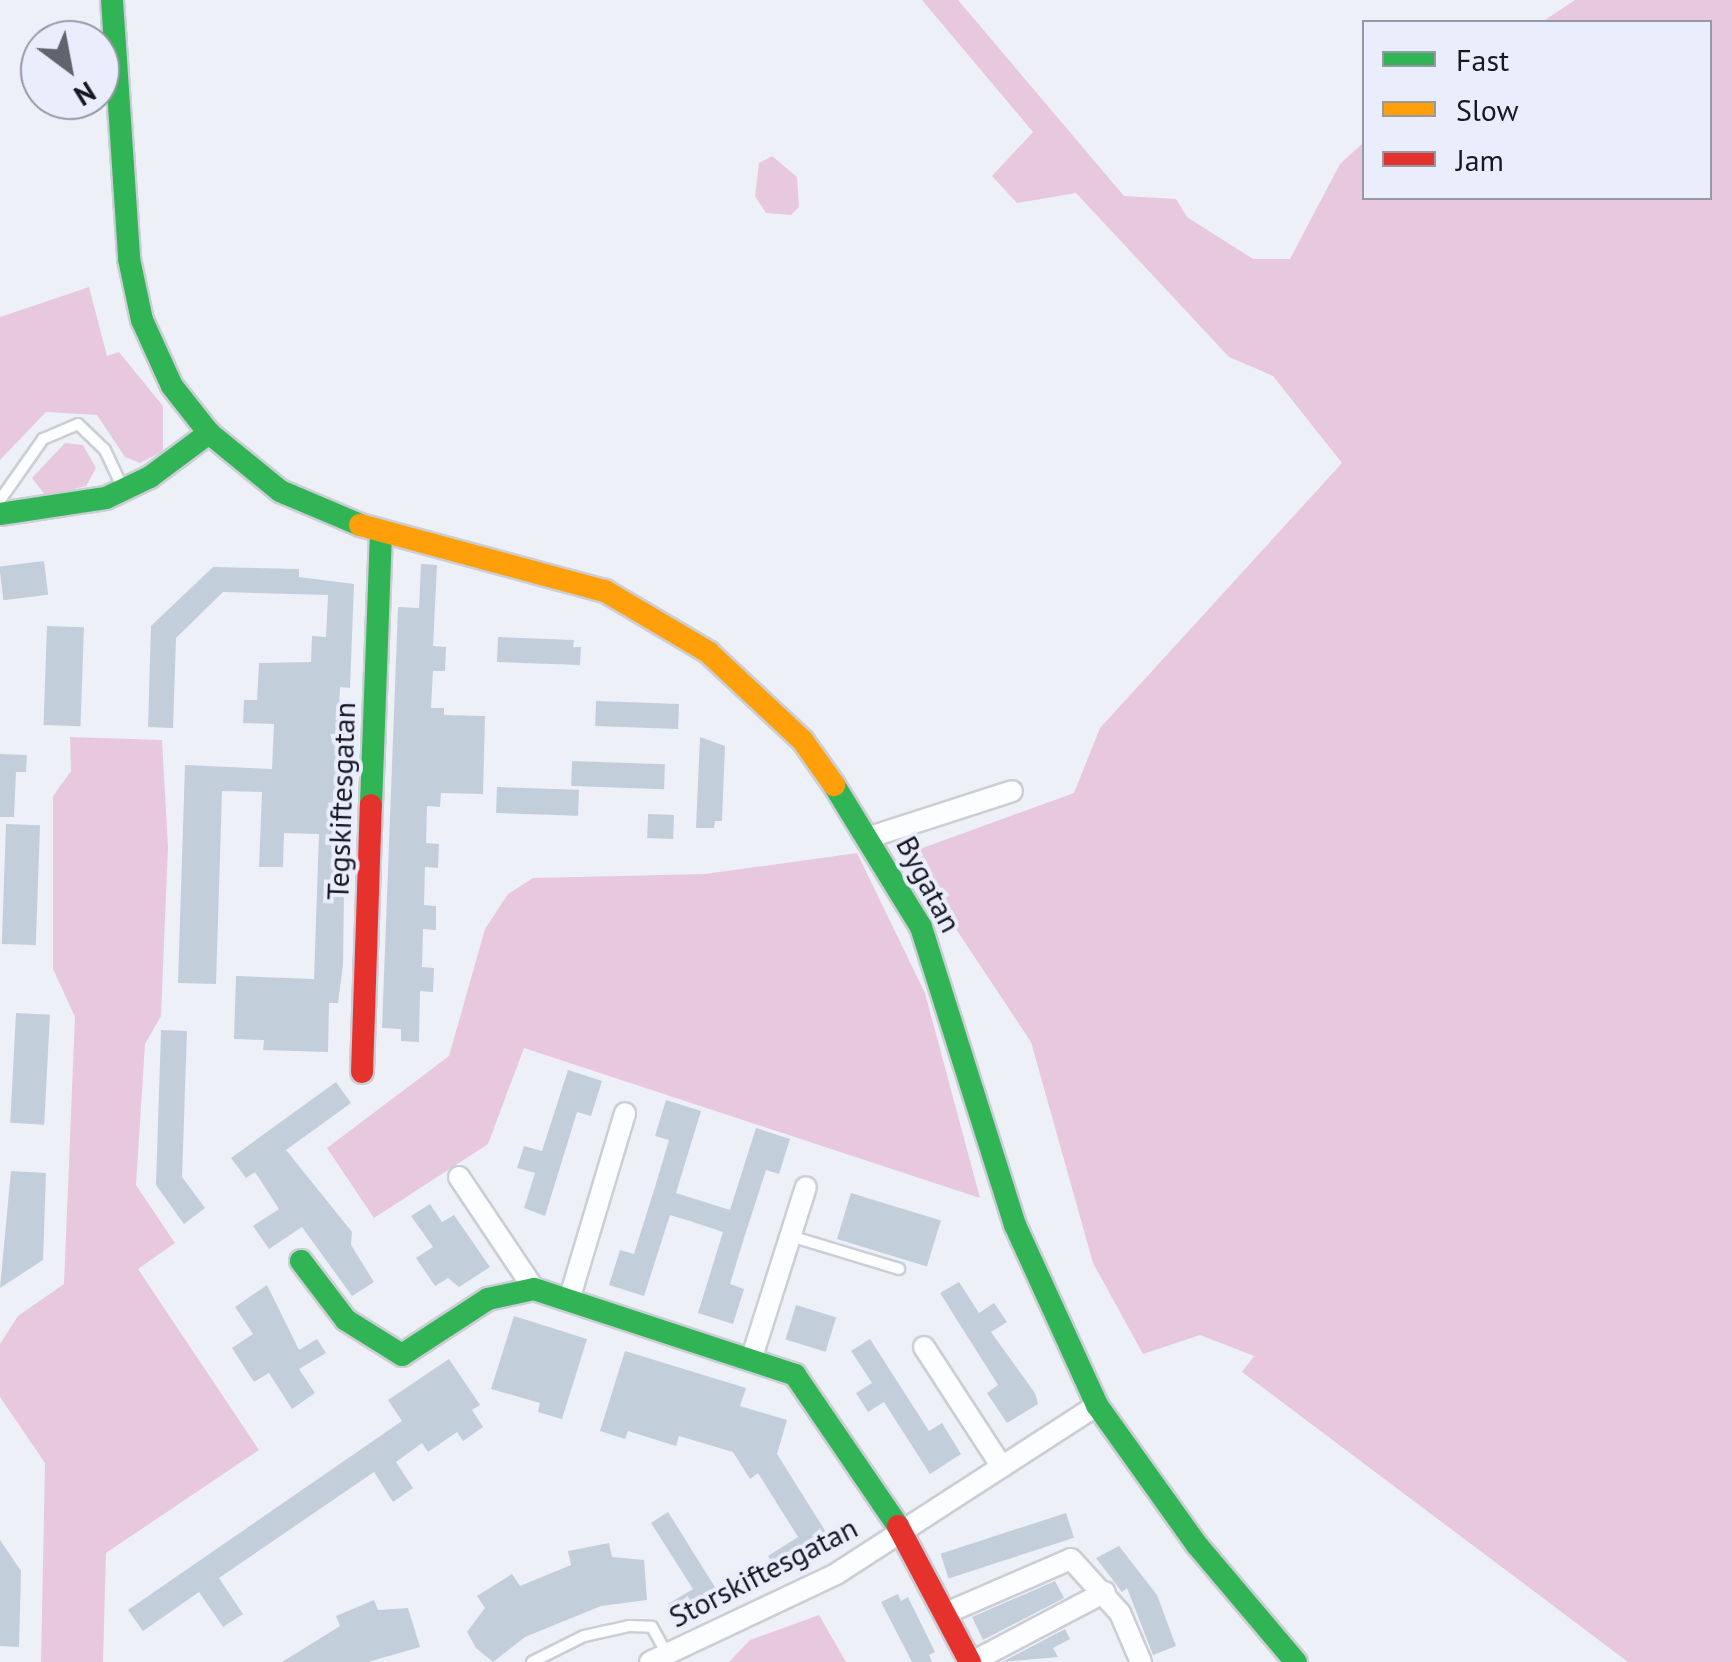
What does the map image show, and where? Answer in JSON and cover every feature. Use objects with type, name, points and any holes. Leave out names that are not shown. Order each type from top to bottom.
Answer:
[{"type":"street","name":"Bygatan","points":[[112,0],[134,290],[155,354],[209,433],[280,492],[381,532],[506,560],[605,591],[658,617],[757,692],[804,741],[870,836],[937,966],[1014,1225],[1097,1406],[1197,1545],[1296,1662]]},
{"type":"street","points":[[0,514],[77,508],[124,491],[209,433]]},
{"type":"street","name":"Tegskiftesgatan","points":[[362,1072],[381,532]]},
{"type":"street","points":[[870,836],[1012,791]]},
{"type":"street","points":[[569,1300],[625,1114]]},
{"type":"street","points":[[300,1261],[346,1320],[402,1354],[488,1299],[534,1289],[460,1177]]},
{"type":"street","points":[[752,1357],[806,1187]]},
{"type":"street","name":"Storskiftesgatan","points":[[534,1289],[752,1357],[802,1380],[902,1532],[971,1662],[1105,1592]]},
{"type":"street","points":[[924,1347],[1002,1467]]},
{"type":"street","name":"Storskiftesgatan","points":[[659,1658],[825,1580],[1097,1406]]},
{"type":"street","points":[[944,1614],[1062,1558],[1080,1563],[1105,1592],[1142,1662]]},
{"type":"lane","points":[[0,500],[43,439],[78,424],[105,450],[124,491]]},
{"type":"lane","points":[[790,1236],[898,1270]]},
{"type":"lane","points":[[532,1662],[584,1636],[630,1626],[652,1628],[659,1658]]},
{"type":"shaded area","points":[[922,0],[958,0],[1124,196],[1176,199],[1187,217],[1253,259],[1290,259],[1340,164],[1362,144],[1362,200],[1712,200],[1712,20],[1545,20],[1575,0],[1732,0],[1732,1662],[1628,1662],[1242,1372],[1254,1356],[1200,1335],[1143,1354],[1093,1263],[1031,1042],[906,854],[1074,793],[1100,728],[1342,463],[1273,376],[1229,357],[1076,193],[1017,203],[992,176],[1033,132]]},
{"type":"shaded area","points":[[772,156],[797,177],[799,207],[791,215],[766,213],[755,196],[759,163]]},
{"type":"shaded area","points":[[89,287],[107,356],[119,352],[163,406],[163,451],[140,463],[125,457],[97,415],[46,412],[0,460],[0,317]]},
{"type":"shaded area","points":[[65,443],[83,445],[96,468],[86,486],[46,496],[32,478]]},
{"type":"shaded area","points":[[70,737],[162,740],[168,847],[161,1016],[145,1044],[136,1185],[175,1243],[138,1269],[259,1450],[106,1553],[103,1662],[41,1662],[45,1463],[0,1397],[0,1344],[18,1316],[64,1284],[75,1017],[53,969],[53,796],[71,771]]},
{"type":"shaded area","points":[[857,853],[925,993],[980,1198],[524,1048],[488,1144],[374,1218],[327,1148],[449,1056],[485,929],[508,894],[533,878],[705,874]]},
{"type":"shaded area","points":[[819,1615],[846,1662],[729,1662],[750,1640]]},
{"type":"building","points":[[44,561],[48,595],[3,600],[0,566]]},
{"type":"building","points":[[421,564],[437,565],[433,646],[446,647],[445,671],[433,671],[431,708],[444,708],[444,715],[485,716],[483,794],[441,793],[440,807],[427,806],[426,843],[439,844],[438,868],[425,867],[424,905],[436,906],[436,930],[423,929],[422,967],[434,968],[433,992],[420,991],[419,1042],[401,1041],[401,1029],[382,1028],[398,607],[419,608]]},
{"type":"building","points":[[213,567],[299,569],[299,577],[354,584],[350,688],[340,687],[335,811],[345,811],[343,965],[338,1003],[329,1003],[328,1052],[263,1050],[264,1040],[234,1039],[236,976],[314,979],[319,834],[284,833],[283,867],[259,867],[262,792],[222,791],[216,984],[178,983],[185,765],[272,769],[274,724],[243,723],[244,700],[257,700],[259,663],[311,662],[312,636],[326,637],[328,595],[223,592],[176,638],[173,728],[148,727],[151,626]]},
{"type":"building","points":[[47,626],[84,627],[81,726],[44,725]]},
{"type":"building","points":[[498,637],[574,640],[573,647],[581,647],[580,665],[497,662]]},
{"type":"building","points":[[596,701],[679,704],[678,729],[595,726]]},
{"type":"building","points":[[700,737],[725,746],[722,821],[715,821],[714,828],[696,828]]},
{"type":"building","points":[[0,754],[27,755],[26,772],[16,772],[14,817],[0,817]]},
{"type":"building","points":[[572,761],[665,764],[664,789],[571,786]]},
{"type":"building","points":[[497,787],[579,790],[578,816],[496,813]]},
{"type":"building","points":[[648,814],[674,815],[673,839],[647,838]]},
{"type":"building","points":[[6,824],[40,825],[36,945],[2,944]]},
{"type":"building","points":[[16,1013],[50,1015],[44,1125],[10,1123]]},
{"type":"building","points":[[161,1030],[187,1031],[182,1177],[205,1208],[184,1224],[156,1185]]},
{"type":"building","points":[[568,1070],[602,1081],[591,1116],[577,1112],[545,1216],[524,1208],[535,1173],[517,1168],[524,1146],[542,1151]]},
{"type":"building","points":[[336,1082],[351,1103],[286,1150],[352,1232],[351,1245],[374,1282],[352,1296],[302,1227],[269,1249],[253,1226],[279,1209],[255,1172],[246,1178],[231,1158]]},
{"type":"building","points":[[666,1100],[701,1111],[676,1193],[730,1210],[756,1128],[790,1139],[779,1174],[766,1170],[744,1238],[730,1284],[744,1289],[733,1324],[698,1313],[723,1232],[690,1221],[670,1215],[644,1296],[609,1285],[620,1250],[634,1254],[655,1187],[669,1140],[655,1136]]},
{"type":"building","points":[[11,1171],[46,1173],[43,1260],[0,1288]]},
{"type":"building","points":[[851,1193],[941,1220],[927,1266],[837,1239]]},
{"type":"building","points":[[430,1204],[442,1222],[454,1215],[490,1267],[459,1287],[448,1278],[435,1286],[416,1258],[433,1247],[411,1216]]},
{"type":"building","points":[[959,1282],[979,1313],[994,1303],[1007,1322],[991,1332],[1035,1393],[1038,1404],[1007,1423],[987,1393],[998,1385],[940,1293]]},
{"type":"building","points":[[267,1285],[299,1350],[317,1339],[326,1353],[299,1369],[315,1393],[292,1409],[269,1373],[254,1382],[232,1348],[253,1334],[235,1307]]},
{"type":"building","points":[[796,1305],[836,1317],[826,1352],[785,1339]]},
{"type":"building","points":[[514,1316],[587,1339],[562,1419],[538,1412],[540,1403],[491,1389]]},
{"type":"building","points":[[870,1339],[929,1431],[942,1423],[961,1454],[930,1474],[884,1402],[868,1412],[856,1393],[872,1383],[851,1351]]},
{"type":"building","points":[[625,1351],[746,1388],[740,1406],[787,1420],[777,1454],[829,1537],[822,1541],[827,1548],[780,1577],[768,1556],[798,1537],[758,1473],[750,1479],[733,1452],[679,1436],[676,1446],[628,1431],[625,1439],[600,1431]]},
{"type":"building","points":[[449,1359],[480,1405],[472,1410],[483,1427],[463,1441],[457,1432],[428,1452],[422,1443],[396,1462],[413,1488],[393,1502],[374,1472],[219,1578],[243,1614],[223,1627],[199,1592],[143,1631],[128,1610],[402,1421],[388,1400]]},
{"type":"building","points":[[668,1512],[723,1600],[680,1623],[668,1604],[693,1589],[651,1523]]},
{"type":"building","points":[[1066,1513],[1074,1538],[948,1579],[940,1554]]},
{"type":"building","points":[[0,1540],[21,1571],[19,1647],[0,1646]]},
{"type":"building","points":[[609,1543],[612,1557],[644,1560],[647,1600],[601,1606],[525,1637],[493,1662],[476,1648],[467,1632],[485,1608],[477,1596],[512,1574],[520,1586],[571,1565],[568,1551]]},
{"type":"building","points":[[1119,1546],[1157,1595],[1176,1646],[1153,1655],[1127,1588],[1122,1592],[1096,1558]]},
{"type":"building","points":[[1055,1581],[1064,1598],[983,1640],[972,1617]]},
{"type":"building","points":[[898,1594],[901,1601],[908,1597],[935,1652],[929,1655],[932,1662],[912,1662],[881,1602]]},
{"type":"building","points":[[374,1600],[378,1610],[408,1608],[420,1647],[368,1662],[282,1662],[340,1626],[336,1616]]},
{"type":"building","points":[[1065,1629],[1070,1639],[1053,1648],[1058,1657],[1002,1662]]},
{"type":"traffic: fast","points":[[112,0],[129,259],[142,320],[172,386],[209,433],[280,491],[360,525]]},
{"type":"traffic: fast","points":[[0,514],[106,498],[150,477],[209,433]]},
{"type":"traffic: fast","points":[[371,805],[381,532]]},
{"type":"traffic: fast","points":[[834,785],[921,927],[1015,1225],[1097,1405],[1197,1545],[1296,1662]]},
{"type":"traffic: fast","points":[[301,1261],[346,1320],[402,1355],[488,1299],[534,1289],[795,1375],[898,1526]]},
{"type":"traffic: slow","points":[[360,525],[605,591],[708,652],[803,741],[834,785]]},
{"type":"traffic: jam","points":[[362,1072],[371,805]]},
{"type":"traffic: jam","points":[[898,1526],[970,1662]]}]
